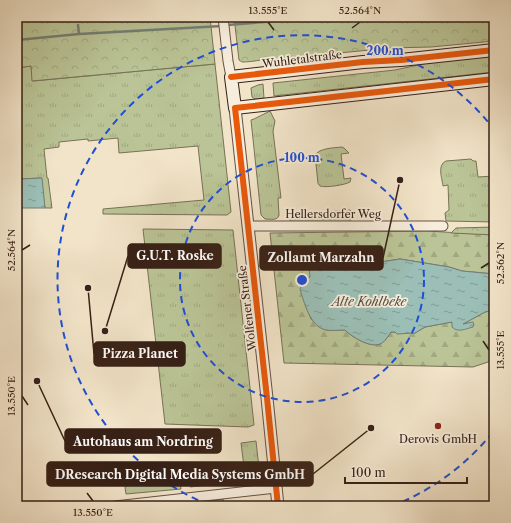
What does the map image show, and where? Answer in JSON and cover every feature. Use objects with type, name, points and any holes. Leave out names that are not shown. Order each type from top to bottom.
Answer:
[{"type":"main road","name":"Wuhletalstraße","points":[[231,77],[363,62],[401,60],[494,50]]},
{"type":"main road","points":[[231,77],[235,108],[494,78]]},
{"type":"street","points":[[223,17],[231,77]]},
{"type":"street","name":"Wolfener Straße","points":[[235,108],[278,506]]},
{"type":"street","name":"Hellersdorfer Weg","points":[[248,226],[443,226]]},
{"type":"street","points":[[115,506],[276,488]]},
{"type":"green space","points":[[17,17],[210,17],[215,64],[32,81],[31,66],[17,68]]},
{"type":"green space","points":[[234,17],[494,17],[494,41],[431,47],[389,48],[300,57],[286,60],[242,62],[239,60]]},
{"type":"green space","points":[[494,55],[494,72],[274,96],[273,83],[395,70],[432,62]]},
{"type":"green space","points":[[215,64],[231,212],[227,215],[103,214],[103,209],[204,200],[198,146],[119,153],[118,138],[59,142],[59,147],[44,149],[52,208],[45,208],[41,178],[20,179],[17,175],[17,68],[31,66],[33,81]]},
{"type":"green space","points":[[263,84],[264,98],[255,99],[252,97],[251,88]]},
{"type":"green space","points":[[270,111],[275,121],[273,131],[281,198],[278,198],[278,217],[275,219],[265,219],[261,215],[251,120]]},
{"type":"green space","points":[[342,147],[349,153],[341,154],[344,179],[351,178],[350,182],[335,186],[320,186],[318,183],[315,155],[323,150]]},
{"type":"green space","points":[[471,159],[476,161],[478,177],[494,176],[494,222],[446,221],[445,213],[449,210],[448,185],[443,186],[441,172],[442,165],[446,161]]},
{"type":"green space","points":[[350,210],[353,213],[353,216],[349,222],[291,222],[290,220],[290,217],[294,215]]},
{"type":"green space","points":[[494,227],[494,235],[451,233],[456,228]]},
{"type":"green space","points":[[143,229],[233,230],[254,425],[248,427],[165,424]]},
{"type":"green space","points":[[427,231],[494,235],[494,274],[462,271],[449,267],[400,259],[329,270],[319,266],[313,266],[310,277],[304,282],[303,298],[311,319],[326,330],[345,330],[361,341],[376,345],[383,342],[391,332],[415,333],[425,327],[452,322],[461,325],[485,312],[494,310],[494,360],[473,367],[284,363],[270,233]]},
{"type":"green space","points":[[256,441],[260,477],[256,480],[190,487],[189,472],[244,467],[241,443]]},
{"type":"green space","points":[[170,474],[180,480],[181,489],[126,494],[125,487],[130,484],[171,480]]},
{"type":"green space","points":[[223,499],[224,503],[205,505],[206,501]]},
{"type":"water","points":[[17,175],[20,179],[42,178],[45,208],[17,208]]},
{"type":"water","name":"Alte Kohlbeke","points":[[400,259],[449,267],[462,271],[494,274],[494,310],[485,312],[463,324],[473,322],[473,327],[457,330],[452,327],[452,322],[425,327],[415,333],[397,334],[395,332],[391,332],[383,342],[376,345],[361,341],[345,330],[326,330],[320,328],[308,313],[300,289],[304,282],[310,277],[309,268],[316,266],[329,270]]},
{"type":"waterway","points":[[227,25],[326,17]]},
{"type":"waterway","points":[[78,25],[79,34]]},
{"type":"waterway","points":[[17,40],[79,34],[222,26]]},
{"type":"cycle path","points":[[231,77],[363,62],[401,60],[494,50]]},
{"type":"cycle path","points":[[278,506],[235,108],[494,79]]},
{"type":"place","name":"Zollamt Marzahn","points":[[400,180]]},
{"type":"place","name":"Pizza Planet","points":[[88,288]]},
{"type":"place","name":"G.U.T. Roske","points":[[105,331]]},
{"type":"place","name":"Autohaus am Nordring","points":[[37,381]]},
{"type":"place","name":"Derovis GmbH","points":[[438,426]]},
{"type":"place","name":"DResearch Digital Media Systems GmbH","points":[[371,428]]}]
